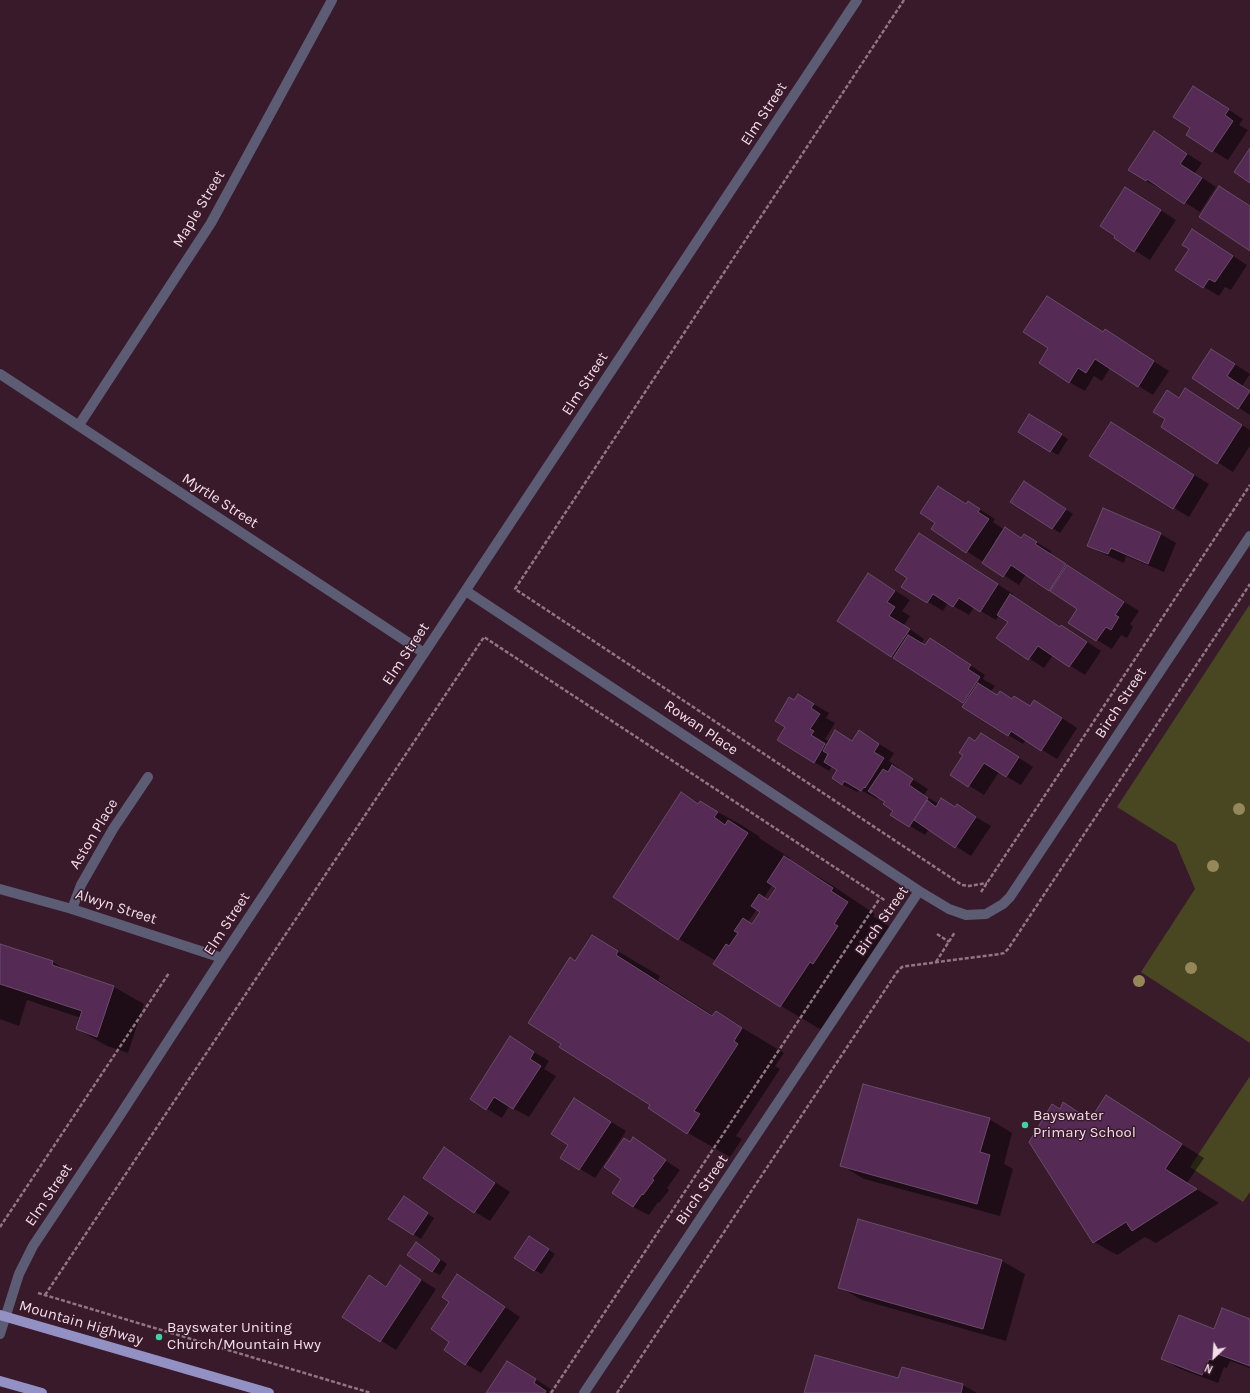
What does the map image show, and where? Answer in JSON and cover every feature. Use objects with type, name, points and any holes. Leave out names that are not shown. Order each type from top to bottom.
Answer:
[{"type":"main road","name":"Mountain Highway","points":[[3,1316],[269,1393]]},
{"type":"main road","points":[[0,1381],[42,1393]]},
{"type":"street","name":"Maple Street","points":[[78,425],[211,223],[332,0]]},
{"type":"street","name":"Elm Street","points":[[0,1334],[3,1316],[19,1274],[33,1246],[222,958],[857,0]]},
{"type":"street","name":"Myrtle Street","points":[[0,374],[424,653]]},
{"type":"street","name":"Birch Street","points":[[584,1393],[919,891],[949,909],[966,915],[986,914],[1003,904],[1010,897],[1250,536]]},
{"type":"street","name":"Rowan Place","points":[[466,591],[919,891]]},
{"type":"street","name":"Aston Place","points":[[72,909],[81,885],[106,842],[148,776]]},
{"type":"street","name":"Alwyn Street","points":[[0,889],[72,909],[222,958]]},
{"type":"path","points":[[904,0],[515,589],[962,885],[969,886],[987,883],[1250,485]]},
{"type":"path","points":[[617,1393],[897,972],[902,967],[906,966],[1000,954],[1008,950],[1250,584]]},
{"type":"path","points":[[45,1295],[484,637],[886,901]]},
{"type":"path","points":[[551,1393],[880,898]]},
{"type":"path","points":[[936,962],[956,931]]},
{"type":"path","points":[[938,934],[949,942]]},
{"type":"path","points":[[0,1227],[169,972]]},
{"type":"path","points":[[38,1293],[371,1393]]},
{"type":"shaded area","points":[[1250,604],[1250,1043],[1141,972],[1195,889],[1176,844],[1117,807]]},
{"type":"shaded area","points":[[1250,1076],[1250,1192],[1243,1202],[1190,1167]]},
{"type":"building","points":[[1193,86],[1229,109],[1225,115],[1233,121],[1212,152],[1186,135],[1190,128],[1173,117]]},
{"type":"building","points":[[1154,131],[1187,154],[1180,164],[1202,178],[1184,204],[1147,179],[1146,181],[1128,170]]},
{"type":"building","points":[[1250,148],[1250,183],[1234,172]]},
{"type":"building","points":[[1219,186],[1250,206],[1250,251],[1199,217]]},
{"type":"building","points":[[1125,187],[1161,210],[1134,252],[1100,226]]},
{"type":"building","points":[[1192,229],[1233,256],[1215,282],[1209,279],[1203,288],[1175,270],[1189,249],[1182,245]]},
{"type":"building","points":[[1047,296],[1103,332],[1105,329],[1154,361],[1138,387],[1095,359],[1086,373],[1078,368],[1069,383],[1039,363],[1048,348],[1023,332]]},
{"type":"building","points":[[1211,349],[1235,364],[1227,376],[1250,391],[1238,409],[1192,378]]},
{"type":"building","points":[[1185,388],[1242,425],[1217,464],[1161,427],[1165,419],[1153,412],[1167,390],[1179,398]]},
{"type":"building","points":[[1029,414],[1062,434],[1050,452],[1018,432]]},
{"type":"building","points":[[1111,422],[1194,475],[1173,509],[1089,456]]},
{"type":"building","points":[[1024,481],[1066,509],[1052,529],[1010,502]]},
{"type":"building","points":[[938,486],[966,504],[968,501],[980,509],[978,512],[989,519],[966,553],[931,529],[935,523],[920,513]]},
{"type":"building","points":[[1103,508],[1161,533],[1148,564],[1111,548],[1108,554],[1087,546]]},
{"type":"building","points":[[1005,527],[1021,538],[1024,534],[1037,542],[1035,544],[1066,564],[1049,591],[1011,565],[1003,577],[982,563]]},
{"type":"building","points":[[919,533],[998,584],[980,612],[959,598],[953,607],[933,594],[927,603],[901,587],[907,578],[895,570]]},
{"type":"building","points":[[1067,565],[1124,602],[1115,615],[1119,617],[1111,630],[1106,627],[1096,641],[1068,623],[1077,609],[1050,591]]},
{"type":"building","points":[[868,573],[895,591],[887,602],[895,607],[889,616],[910,629],[891,657],[837,621]]},
{"type":"building","points":[[1010,594],[1060,627],[1061,625],[1087,642],[1069,667],[1038,646],[1028,660],[996,638],[1008,622],[997,615]]},
{"type":"building","points":[[908,635],[925,645],[930,638],[971,665],[968,669],[980,677],[963,703],[893,658]]},
{"type":"building","points":[[978,683],[997,695],[1000,691],[1012,699],[1014,696],[1030,706],[1034,700],[1062,718],[1041,751],[1011,731],[1008,736],[962,707]]},
{"type":"building","points":[[798,694],[814,704],[811,708],[820,714],[810,729],[814,731],[811,735],[825,744],[814,763],[777,740],[785,727],[775,721],[789,697],[794,700]]},
{"type":"building","points":[[835,730],[852,741],[859,730],[879,744],[874,752],[884,758],[865,788],[864,787],[861,791],[844,781],[842,785],[832,778],[837,770],[824,762],[828,754],[823,751]]},
{"type":"building","points":[[981,733],[1019,757],[1006,777],[984,763],[968,787],[950,775],[963,755],[959,753],[969,737],[975,741]]},
{"type":"building","points":[[892,765],[913,779],[909,785],[928,798],[909,827],[890,815],[893,811],[883,804],[885,802],[868,791],[883,769],[888,772]]},
{"type":"building","points":[[681,792],[698,804],[700,801],[718,812],[714,817],[725,825],[728,820],[748,833],[678,940],[613,897]]},
{"type":"building","points":[[941,798],[955,807],[957,804],[976,817],[955,848],[914,820],[927,800],[936,807]]},
{"type":"building","points":[[784,856],[833,888],[831,891],[848,902],[834,924],[838,926],[813,964],[810,962],[780,1007],[713,964],[726,944],[729,946],[738,933],[734,931],[743,918],[752,924],[760,912],[751,906],[759,894],[768,900],[776,888],[767,882]]},
{"type":"building","points":[[592,935],[618,951],[616,955],[712,1016],[716,1011],[742,1028],[734,1041],[738,1044],[694,1111],[700,1114],[687,1134],[648,1108],[650,1105],[559,1047],[561,1044],[528,1023],[570,957],[575,961]]},
{"type":"building","points":[[0,944],[53,961],[52,965],[114,986],[97,1037],[76,1029],[82,1011],[0,984]]},
{"type":"building","points":[[510,1036],[534,1052],[530,1059],[541,1066],[513,1109],[494,1097],[486,1110],[470,1099]]},
{"type":"building","points":[[863,1084],[990,1118],[980,1152],[990,1155],[977,1204],[840,1166]]},
{"type":"building","points":[[1106,1095],[1182,1144],[1165,1169],[1197,1189],[1132,1231],[1126,1222],[1093,1243],[1029,1142],[1052,1104],[1060,1109],[1063,1102],[1090,1120]]},
{"type":"building","points":[[574,1098],[611,1122],[579,1170],[560,1158],[568,1145],[551,1134]]},
{"type":"building","points":[[633,1137],[666,1160],[652,1179],[654,1180],[633,1207],[612,1193],[621,1179],[604,1167],[624,1138],[630,1142]]},
{"type":"building","points":[[444,1147],[495,1183],[474,1213],[423,1178]]},
{"type":"building","points":[[404,1196],[428,1213],[413,1235],[388,1219]]},
{"type":"building","points":[[858,1219],[1002,1260],[983,1329],[838,1288]]},
{"type":"building","points":[[529,1236],[549,1249],[534,1271],[514,1258]]},
{"type":"building","points":[[416,1242],[440,1260],[432,1272],[407,1255]]},
{"type":"building","points":[[400,1265],[421,1280],[380,1342],[342,1317],[369,1275],[386,1287]]},
{"type":"building","points":[[457,1274],[505,1307],[465,1365],[444,1350],[449,1342],[431,1329],[449,1302],[442,1297]]},
{"type":"building","points":[[1222,1308],[1250,1319],[1250,1366],[1215,1353],[1212,1360],[1209,1359],[1202,1375],[1161,1359],[1179,1315],[1214,1329]]},
{"type":"building","points":[[815,1355],[898,1378],[902,1367],[963,1384],[961,1393],[804,1393]]},
{"type":"building","points":[[507,1361],[536,1379],[534,1383],[546,1391],[545,1393],[486,1393]]},
{"type":"place","name":"Bayswater Primary School","points":[[1025,1125]]},
{"type":"place","name":"Bayswater Uniting Church/Mountain Hwy","points":[[159,1337]]}]
